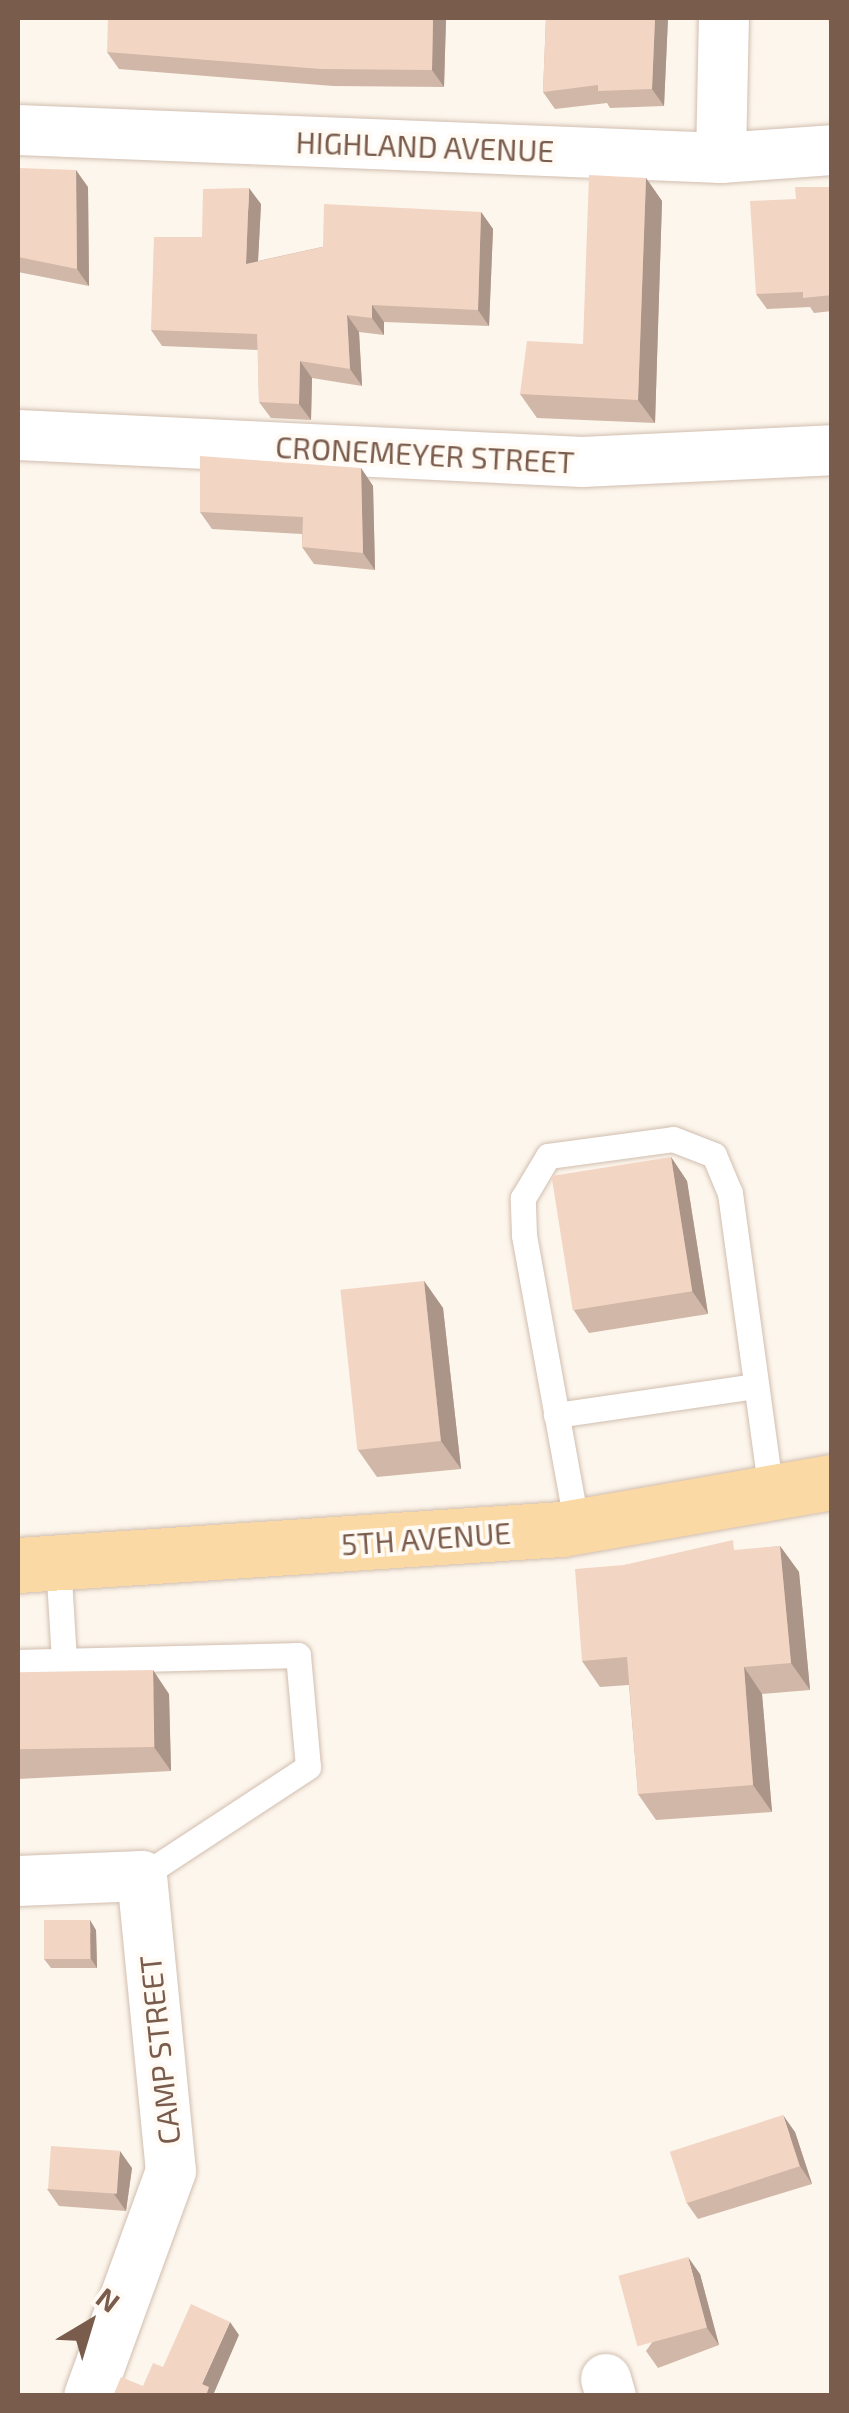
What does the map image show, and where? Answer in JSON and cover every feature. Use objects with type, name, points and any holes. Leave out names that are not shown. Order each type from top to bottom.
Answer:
[{"type":"main road","name":"5TH AVENUE","points":[[38,1564],[577,1527],[832,1482]]},
{"type":"street","points":[[721,158],[724,18]]},
{"type":"street","name":"HIGHLAND AVENUE","points":[[18,130],[721,158],[832,150]]},
{"type":"street","name":"CRONEMEYER STREET","points":[[18,435],[582,462],[832,450]]},
{"type":"street","points":[[18,1881],[142,1876]]},
{"type":"street","name":"CAMP STREET","points":[[89,2396],[171,2171],[142,1876]]},
{"type":"lane","points":[[577,1527],[524,1235],[523,1198],[548,1156],[673,1139],[714,1155],[730,1193],[771,1492]]},
{"type":"lane","points":[[556,1415],[754,1386]]},
{"type":"lane","points":[[38,1564],[64,1660]]},
{"type":"lane","points":[[18,1662],[298,1655],[308,1767],[142,1876]]},
{"type":"building","points":[[108,18],[433,18],[432,70],[321,69],[107,52]]},
{"type":"building","points":[[546,18],[655,18],[652,89],[598,91],[598,85],[543,92]]},
{"type":"building","points":[[18,168],[76,170],[77,269],[18,257]]},
{"type":"building","points":[[589,175],[646,178],[638,400],[520,394],[527,341],[583,344]]},
{"type":"building","points":[[795,187],[832,187],[832,295],[803,298],[803,292],[756,294],[750,201],[796,199]]},
{"type":"building","points":[[249,188],[246,264],[323,247],[324,204],[481,212],[478,310],[372,305],[372,318],[347,315],[350,369],[300,361],[299,404],[259,402],[257,334],[151,330],[154,237],[202,237],[203,189]]},
{"type":"building","points":[[200,456],[361,468],[363,553],[302,547],[303,517],[200,512]]},
{"type":"building","points":[[671,1157],[692,1291],[573,1310],[551,1176]]},
{"type":"building","points":[[424,1281],[441,1441],[357,1450],[340,1290]]},
{"type":"building","points":[[733,1540],[734,1550],[780,1546],[791,1663],[744,1667],[753,1785],[638,1794],[627,1657],[582,1661],[575,1569],[624,1565]]},
{"type":"building","points":[[153,1670],[154,1747],[19,1749],[18,1672]]},
{"type":"building","points":[[44,1920],[90,1920],[90,1959],[44,1959]]},
{"type":"building","points":[[783,2115],[800,2166],[687,2203],[670,2152]]},
{"type":"building","points":[[51,2146],[120,2151],[117,2194],[48,2189]]},
{"type":"building","points":[[688,2257],[707,2328],[637,2346],[618,2276]]},
{"type":"building","points":[[191,2304],[230,2322],[202,2384],[209,2387],[206,2396],[113,2396],[121,2377],[143,2386],[153,2363],[163,2367]]}]
